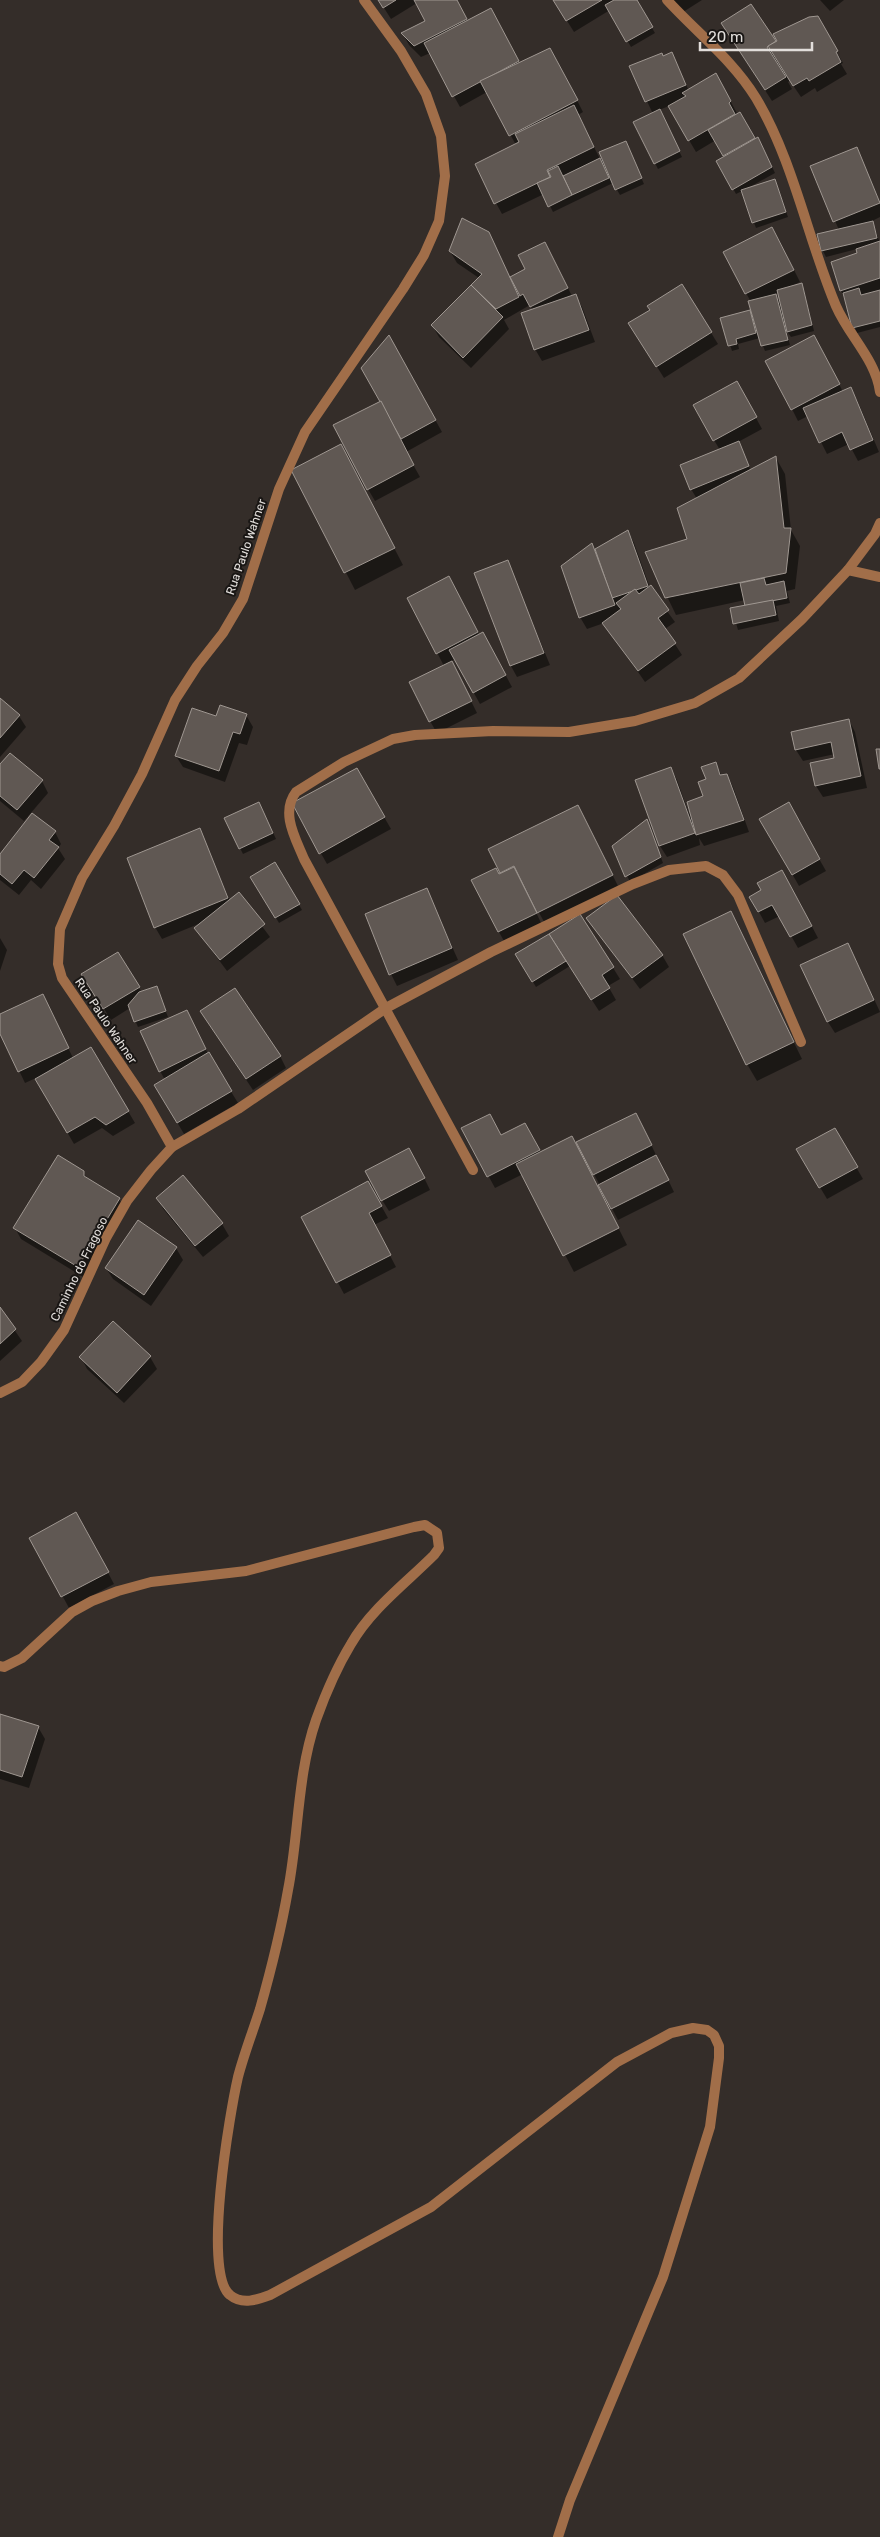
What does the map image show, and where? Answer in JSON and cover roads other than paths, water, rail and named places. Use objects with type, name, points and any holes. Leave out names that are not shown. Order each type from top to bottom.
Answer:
[{"type":"street","name":"Rua Paulo Wahner","points":[[172,1147],[146,1104],[62,978],[58,964],[60,929],[82,878],[114,826],[142,774],[175,700],[198,666],[224,633],[243,599],[278,489],[305,432],[424,255],[439,221],[445,176],[441,136],[426,94],[401,51],[364,0]]},
{"type":"street","points":[[667,0],[724,56],[755,96],[777,138],[828,288],[841,318],[878,375],[880,392]]},
{"type":"street","points":[[473,1170],[304,859],[289,820],[289,803],[296,792],[344,762],[392,739],[415,735],[493,731],[569,732],[634,722],[695,703],[739,678],[802,618],[848,570],[875,534],[880,523]]},
{"type":"street","points":[[848,570],[880,577]]},
{"type":"street","points":[[172,1147],[238,1110],[386,1008],[491,952],[633,884],[669,870],[706,866],[723,875],[738,895],[801,1042]]},
{"type":"street","name":"Caminho do Fragoso","points":[[0,1393],[22,1382],[41,1362],[64,1330],[106,1238],[127,1201],[172,1147]]},
{"type":"street","points":[[0,1666],[4,1667],[22,1658],[72,1612],[92,1601],[118,1591],[151,1582],[246,1571],[380,1534],[425,1525],[437,1533],[439,1548],[434,1556],[392,1594],[351,1643],[316,1722],[302,1780],[289,1889],[260,2007],[238,2077],[219,2211],[220,2274],[225,2289],[238,2300],[256,2300],[270,2295],[431,2207],[617,2062],[671,2033],[693,2028],[707,2030],[714,2035],[719,2046],[719,2058],[710,2127],[662,2277],[570,2500],[558,2537]]}]
